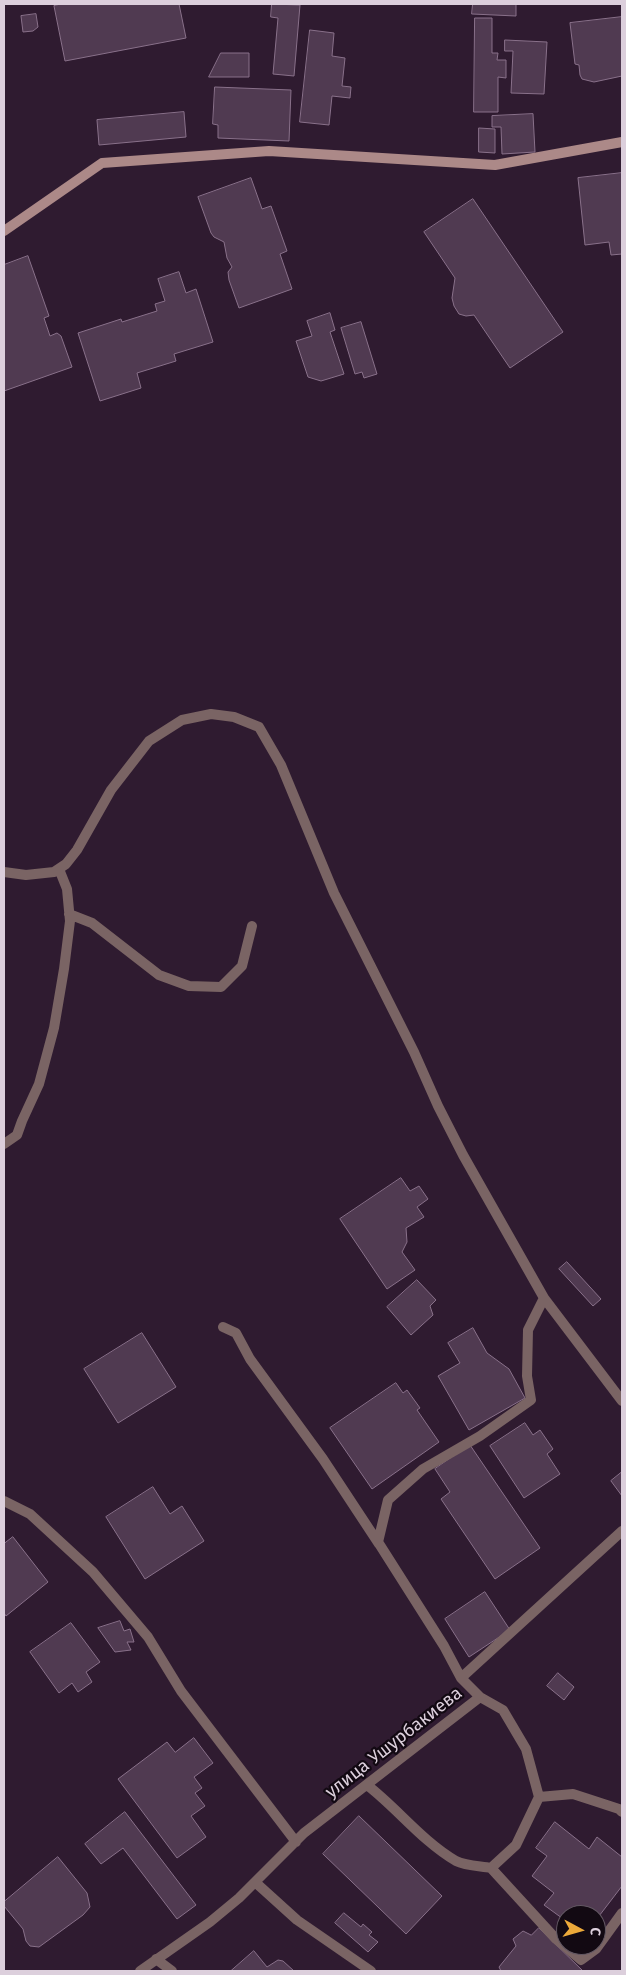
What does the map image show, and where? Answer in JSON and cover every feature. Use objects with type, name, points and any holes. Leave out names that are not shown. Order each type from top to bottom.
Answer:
[{"type":"street","points":[[4,231],[102,163],[269,151],[495,164],[622,142]]},
{"type":"street","points":[[4,872],[26,876],[54,872],[66,864],[77,850],[111,790],[149,741],[182,720],[211,714],[234,717],[259,727],[281,765],[334,893],[414,1052],[438,1106],[463,1155],[544,1298],[622,1401]]},
{"type":"street","points":[[4,1144],[18,1135],[22,1121],[39,1084],[54,1028],[64,969],[70,914],[66,889],[59,869]]},
{"type":"street","points":[[70,914],[92,923],[158,975],[189,986],[221,987],[242,966],[252,926]]},
{"type":"street","points":[[380,1544],[378,1542],[388,1500],[423,1469],[480,1436],[531,1400],[527,1376],[528,1330],[544,1298]]},
{"type":"street","points":[[223,1326],[236,1333],[250,1359],[380,1544],[444,1646],[461,1678]]},
{"type":"street","points":[[4,1501],[30,1514],[93,1572],[118,1601],[148,1637],[181,1691],[296,1842]]},
{"type":"street","name":"улица Ушурбакиева","points":[[140,1971],[210,1922],[239,1898],[296,1842],[480,1698],[461,1678],[622,1531]]},
{"type":"street","points":[[480,1698],[503,1710],[508,1718],[526,1749],[539,1797],[516,1845],[491,1868]]},
{"type":"street","points":[[367,1785],[386,1799],[418,1832],[458,1862],[491,1868],[556,1938],[581,1960],[596,1949],[622,1913]]},
{"type":"street","points":[[539,1797],[573,1794],[619,1809],[622,1812]]},
{"type":"street","points":[[255,1882],[297,1920],[372,1971]]},
{"type":"street","points":[[156,1959],[172,1971]]},
{"type":"building","points":[[61,4],[179,4],[186,38],[65,61],[54,6]]},
{"type":"building","points":[[272,4],[300,5],[294,76],[273,74],[278,18],[271,17]]},
{"type":"building","points":[[473,4],[516,4],[516,16],[472,14]]},
{"type":"building","points":[[36,14],[38,27],[33,31],[23,32],[21,16]]},
{"type":"building","points":[[622,17],[622,76],[594,82],[582,79],[579,65],[575,64],[570,23]]},
{"type":"building","points":[[475,18],[492,18],[492,53],[498,53],[497,60],[506,60],[506,78],[498,77],[498,112],[474,112]]},
{"type":"building","points":[[310,30],[334,33],[332,56],[345,58],[342,86],[351,87],[350,98],[332,96],[329,125],[300,122]]},
{"type":"building","points":[[505,40],[547,42],[544,94],[511,93],[513,51],[505,51]]},
{"type":"building","points":[[221,53],[249,53],[249,77],[209,77]]},
{"type":"building","points":[[215,87],[291,90],[289,141],[218,138],[218,125],[213,124]]},
{"type":"building","points":[[184,112],[186,137],[99,145],[97,120]]},
{"type":"building","points":[[533,114],[535,152],[502,154],[501,127],[492,127],[492,116]]},
{"type":"building","points":[[479,128],[495,129],[495,153],[479,152]]},
{"type":"building","points":[[622,173],[622,254],[611,255],[609,242],[585,245],[578,178]]},
{"type":"building","points":[[251,178],[262,209],[271,206],[287,251],[280,254],[292,289],[239,308],[229,280],[228,272],[232,267],[227,258],[224,242],[214,237],[211,233],[198,197]]},
{"type":"building","points":[[473,199],[563,332],[510,368],[474,315],[466,316],[459,314],[452,298],[455,278],[424,232]]},
{"type":"building","points":[[28,256],[49,316],[44,318],[50,336],[57,333],[61,336],[72,367],[4,391],[4,265]]},
{"type":"building","points":[[179,272],[186,293],[196,289],[213,342],[174,354],[176,361],[137,373],[141,388],[100,401],[78,333],[121,319],[122,322],[157,311],[155,304],[165,301],[158,279]]},
{"type":"building","points":[[330,313],[335,330],[330,332],[344,374],[321,381],[308,377],[296,341],[312,336],[307,321]]},
{"type":"building","points":[[361,322],[377,374],[364,378],[362,372],[355,374],[341,328]]},
{"type":"building","points":[[401,1178],[410,1191],[419,1186],[428,1199],[417,1207],[424,1217],[406,1228],[407,1242],[402,1252],[415,1270],[387,1289],[340,1219]]},
{"type":"building","points":[[567,1262],[601,1299],[593,1306],[559,1269]]},
{"type":"building","points":[[417,1280],[436,1300],[430,1306],[433,1315],[411,1335],[387,1307]]},
{"type":"building","points":[[473,1328],[487,1353],[509,1369],[525,1398],[469,1430],[438,1376],[460,1363],[448,1343]]},
{"type":"building","points":[[142,1333],[176,1387],[118,1423],[84,1369]]},
{"type":"building","points":[[396,1383],[403,1393],[407,1390],[420,1408],[417,1410],[439,1442],[372,1489],[330,1428]]},
{"type":"building","points":[[525,1423],[533,1435],[540,1430],[553,1449],[547,1454],[560,1474],[524,1498],[490,1446]]},
{"type":"building","points":[[470,1445],[540,1548],[495,1579],[441,1499],[450,1492],[435,1469]]},
{"type":"building","points":[[622,1472],[622,1496],[611,1481]]},
{"type":"building","points":[[153,1487],[170,1514],[182,1506],[204,1541],[145,1579],[106,1517]]},
{"type":"building","points":[[13,1537],[48,1582],[6,1616],[4,1613],[4,1544]]},
{"type":"building","points":[[485,1592],[510,1630],[469,1657],[445,1619]]},
{"type":"building","points":[[120,1621],[124,1631],[130,1629],[134,1642],[127,1642],[131,1650],[115,1652],[98,1628]]},
{"type":"building","points":[[71,1623],[100,1662],[86,1672],[92,1682],[78,1692],[72,1683],[59,1693],[30,1652]]},
{"type":"building","points":[[558,1673],[574,1687],[564,1700],[547,1686]]},
{"type":"building","points":[[194,1738],[213,1763],[194,1777],[202,1788],[195,1793],[205,1806],[191,1816],[206,1837],[177,1858],[118,1779],[167,1742],[175,1752]]},
{"type":"building","points":[[125,1812],[196,1905],[177,1919],[123,1848],[101,1864],[85,1844]]},
{"type":"building","points":[[359,1816],[442,1896],[406,1934],[323,1854]]},
{"type":"building","points":[[555,1822],[589,1849],[597,1837],[622,1857],[622,1886],[606,1907],[606,1905],[556,1905],[556,1914],[544,1905],[554,1893],[532,1876],[547,1856],[536,1848]]},
{"type":"building","points":[[58,1857],[87,1893],[90,1907],[83,1915],[39,1947],[30,1946],[26,1941],[23,1929],[4,1906],[4,1902]]},
{"type":"building","points":[[344,1913],[361,1927],[363,1924],[372,1932],[369,1935],[378,1942],[368,1952],[335,1923]]},
{"type":"building","points":[[539,1928],[556,1945],[556,1955],[567,1955],[583,1971],[501,1971],[499,1967],[516,1946],[513,1939],[523,1931],[531,1935]]},
{"type":"building","points":[[254,1951],[267,1967],[278,1960],[283,1961],[294,1971],[231,1971]]}]
